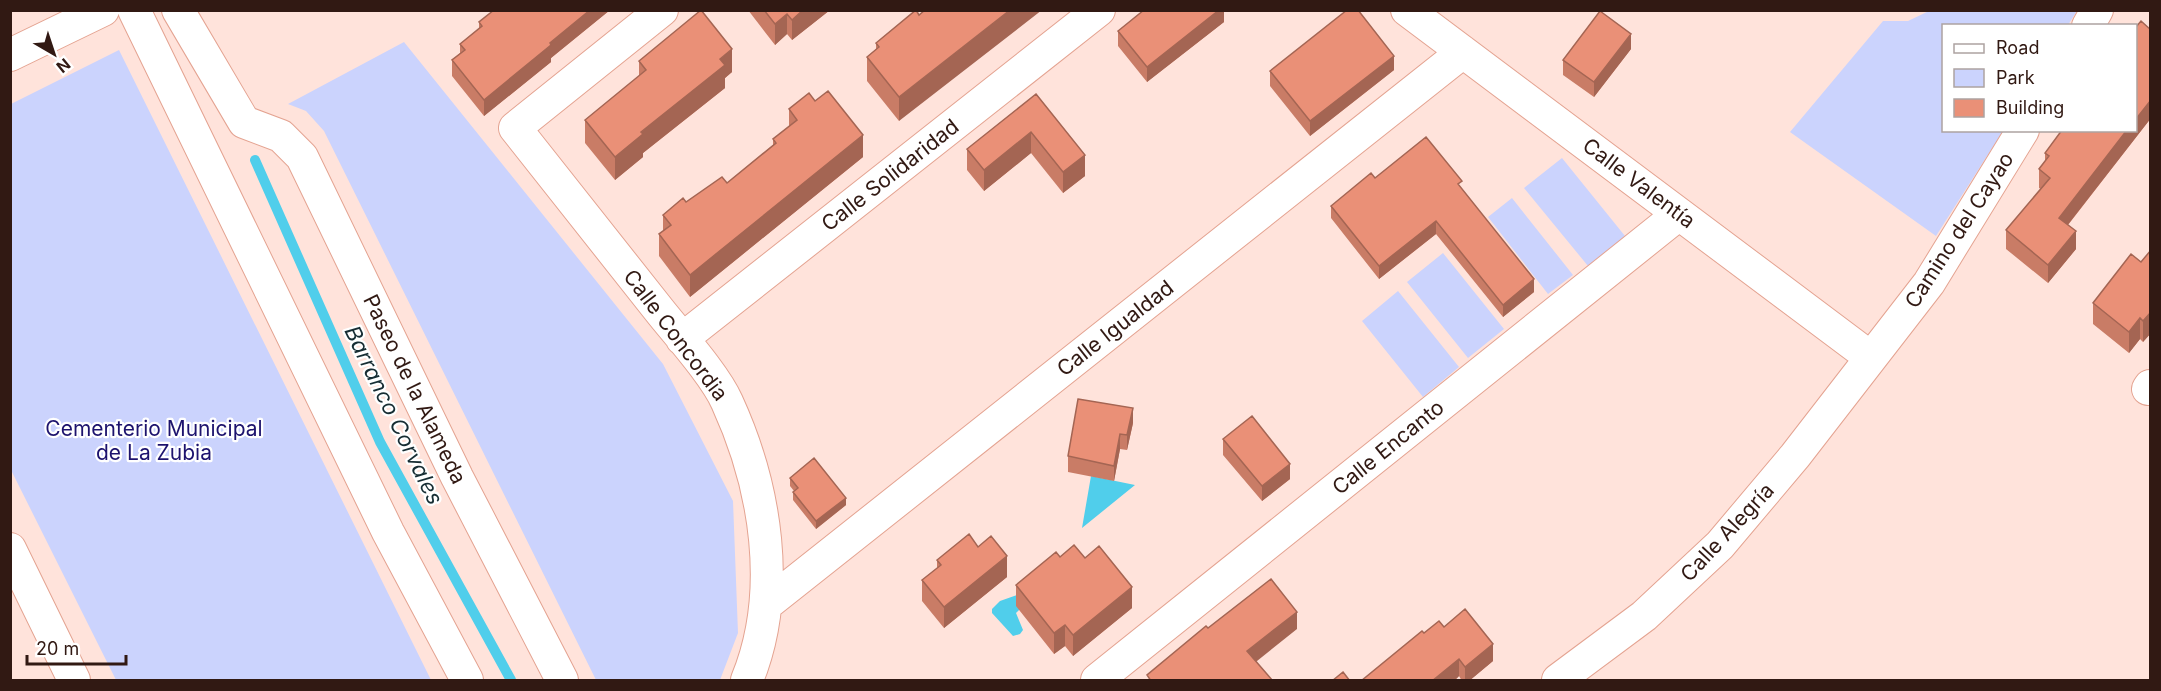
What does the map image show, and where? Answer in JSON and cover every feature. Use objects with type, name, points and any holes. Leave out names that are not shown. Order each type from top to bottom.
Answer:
[{"type":"street","points":[[10,55],[103,10]]},
{"type":"street","points":[[134,10],[201,152],[388,532],[467,681]]},
{"type":"street","points":[[178,10],[244,122],[201,152]]},
{"type":"street","name":"Calle Concordia","points":[[662,10],[515,128],[682,339],[726,400],[755,478],[766,552],[767,604],[747,681]]},
{"type":"street","name":"Calle Solidaridad","points":[[682,339],[1099,10]]},
{"type":"street","name":"Calle Valentía","points":[[1407,10],[1870,357]]},
{"type":"street","points":[[2089,24],[2097,10]]},
{"type":"street","name":"Calle Igualdad","points":[[767,604],[1463,52]]},
{"type":"street","name":"Paseo de la Alameda","points":[[244,122],[281,136],[302,157],[458,477],[562,681]]},
{"type":"street","name":"Camino del Cayao","points":[[1870,357],[1929,283],[2022,132]]},
{"type":"street","name":"Calle Encanto","points":[[1097,681],[1679,214]]},
{"type":"street","name":"Calle Alegría","points":[[1558,681],[1644,616],[1720,545],[1795,456],[1870,357]]},
{"type":"street","points":[[12,554],[74,681]]},
{"type":"green space","points":[[1929,11],[2077,11],[2069,24],[1942,24],[1942,132],[2002,132],[1936,236],[1790,132],[1883,21],[1908,21]]},
{"type":"green space","points":[[404,42],[663,364],[733,501],[738,633],[720,680],[596,680],[324,131],[306,111],[288,104]]},
{"type":"green space","name":"Cementerio Municipal de La Zubia","points":[[119,50],[431,680],[116,680],[11,470],[11,104]]},
{"type":"green space","points":[[1562,158],[1625,236],[1588,266],[1524,188]]},
{"type":"green space","points":[[1512,198],[1573,275],[1548,294],[1488,217]]},
{"type":"green space","points":[[1443,253],[1504,329],[1468,358],[1407,282]]},
{"type":"green space","points":[[1398,291],[1459,367],[1423,397],[1362,321]]},
{"type":"shaded area","points":[[1091,476],[1135,485],[1082,528]]},
{"type":"shaded area","points":[[1017,595],[1022,607],[1016,613],[1023,630],[1020,634],[1013,636],[992,613],[992,609],[1000,601]]},
{"type":"building","points":[[494,10],[590,10],[484,100],[452,60],[465,50],[460,44],[482,26],[479,22]]},
{"type":"building","points":[[701,10],[732,49],[720,59],[725,65],[641,132],[643,134],[615,157],[585,120],[646,70],[639,61]]},
{"type":"building","points":[[764,10],[803,10],[792,20],[787,14],[775,24]]},
{"type":"building","points":[[916,10],[919,15],[925,10],[1010,10],[899,97],[867,57],[879,47],[876,43]]},
{"type":"building","points":[[1144,10],[1219,10],[1147,67],[1118,31]]},
{"type":"building","points":[[1347,10],[1358,10],[1394,56],[1310,121],[1270,71]]},
{"type":"building","points":[[1600,11],[1631,34],[1594,82],[1563,60]]},
{"type":"building","points":[[2141,21],[2151,30],[2151,100],[2137,118],[2137,26]]},
{"type":"building","points":[[828,91],[863,135],[690,275],[659,234],[671,225],[663,215],[683,198],[686,202],[722,177],[727,183],[776,143],[773,139],[797,120],[789,109],[809,93],[815,101]]},
{"type":"building","points":[[1036,94],[1085,155],[1063,172],[1031,132],[984,170],[967,149]]},
{"type":"building","points":[[2061,132],[2125,132],[2059,218],[2076,231],[2048,265],[2006,230],[2050,178],[2039,169],[2049,156],[2045,153]]},
{"type":"building","points":[[1426,137],[1462,181],[1458,184],[1534,279],[1503,305],[1436,221],[1379,266],[1331,206],[1371,173],[1375,178]]},
{"type":"building","points":[[2151,250],[2151,312],[2143,321],[2140,318],[2129,332],[2093,303],[2131,254],[2141,262]]},
{"type":"building","points":[[1078,399],[1133,408],[1127,435],[1120,434],[1114,466],[1068,456]]},
{"type":"building","points":[[1252,416],[1290,464],[1262,486],[1223,439]]},
{"type":"building","points":[[814,458],[846,498],[816,521],[793,492],[798,488],[790,478]]},
{"type":"building","points":[[969,534],[978,547],[991,536],[1007,556],[944,607],[922,580],[941,565],[937,560]]},
{"type":"building","points":[[1074,545],[1085,558],[1099,546],[1132,587],[1073,635],[1065,625],[1054,633],[1016,585],[1056,552],[1060,557]]},
{"type":"building","points":[[1271,579],[1297,612],[1247,651],[1273,681],[1151,681],[1147,675],[1206,626],[1208,628]]},
{"type":"building","points":[[1465,609],[1493,644],[1465,667],[1459,659],[1432,681],[1361,681],[1422,631],[1424,633],[1439,621],[1444,627]]},
{"type":"building","points":[[1343,672],[1350,681],[1332,681]]},
{"type":"waterway","name":"Barranco Corvales","points":[[255,160],[380,442],[511,680]]}]
